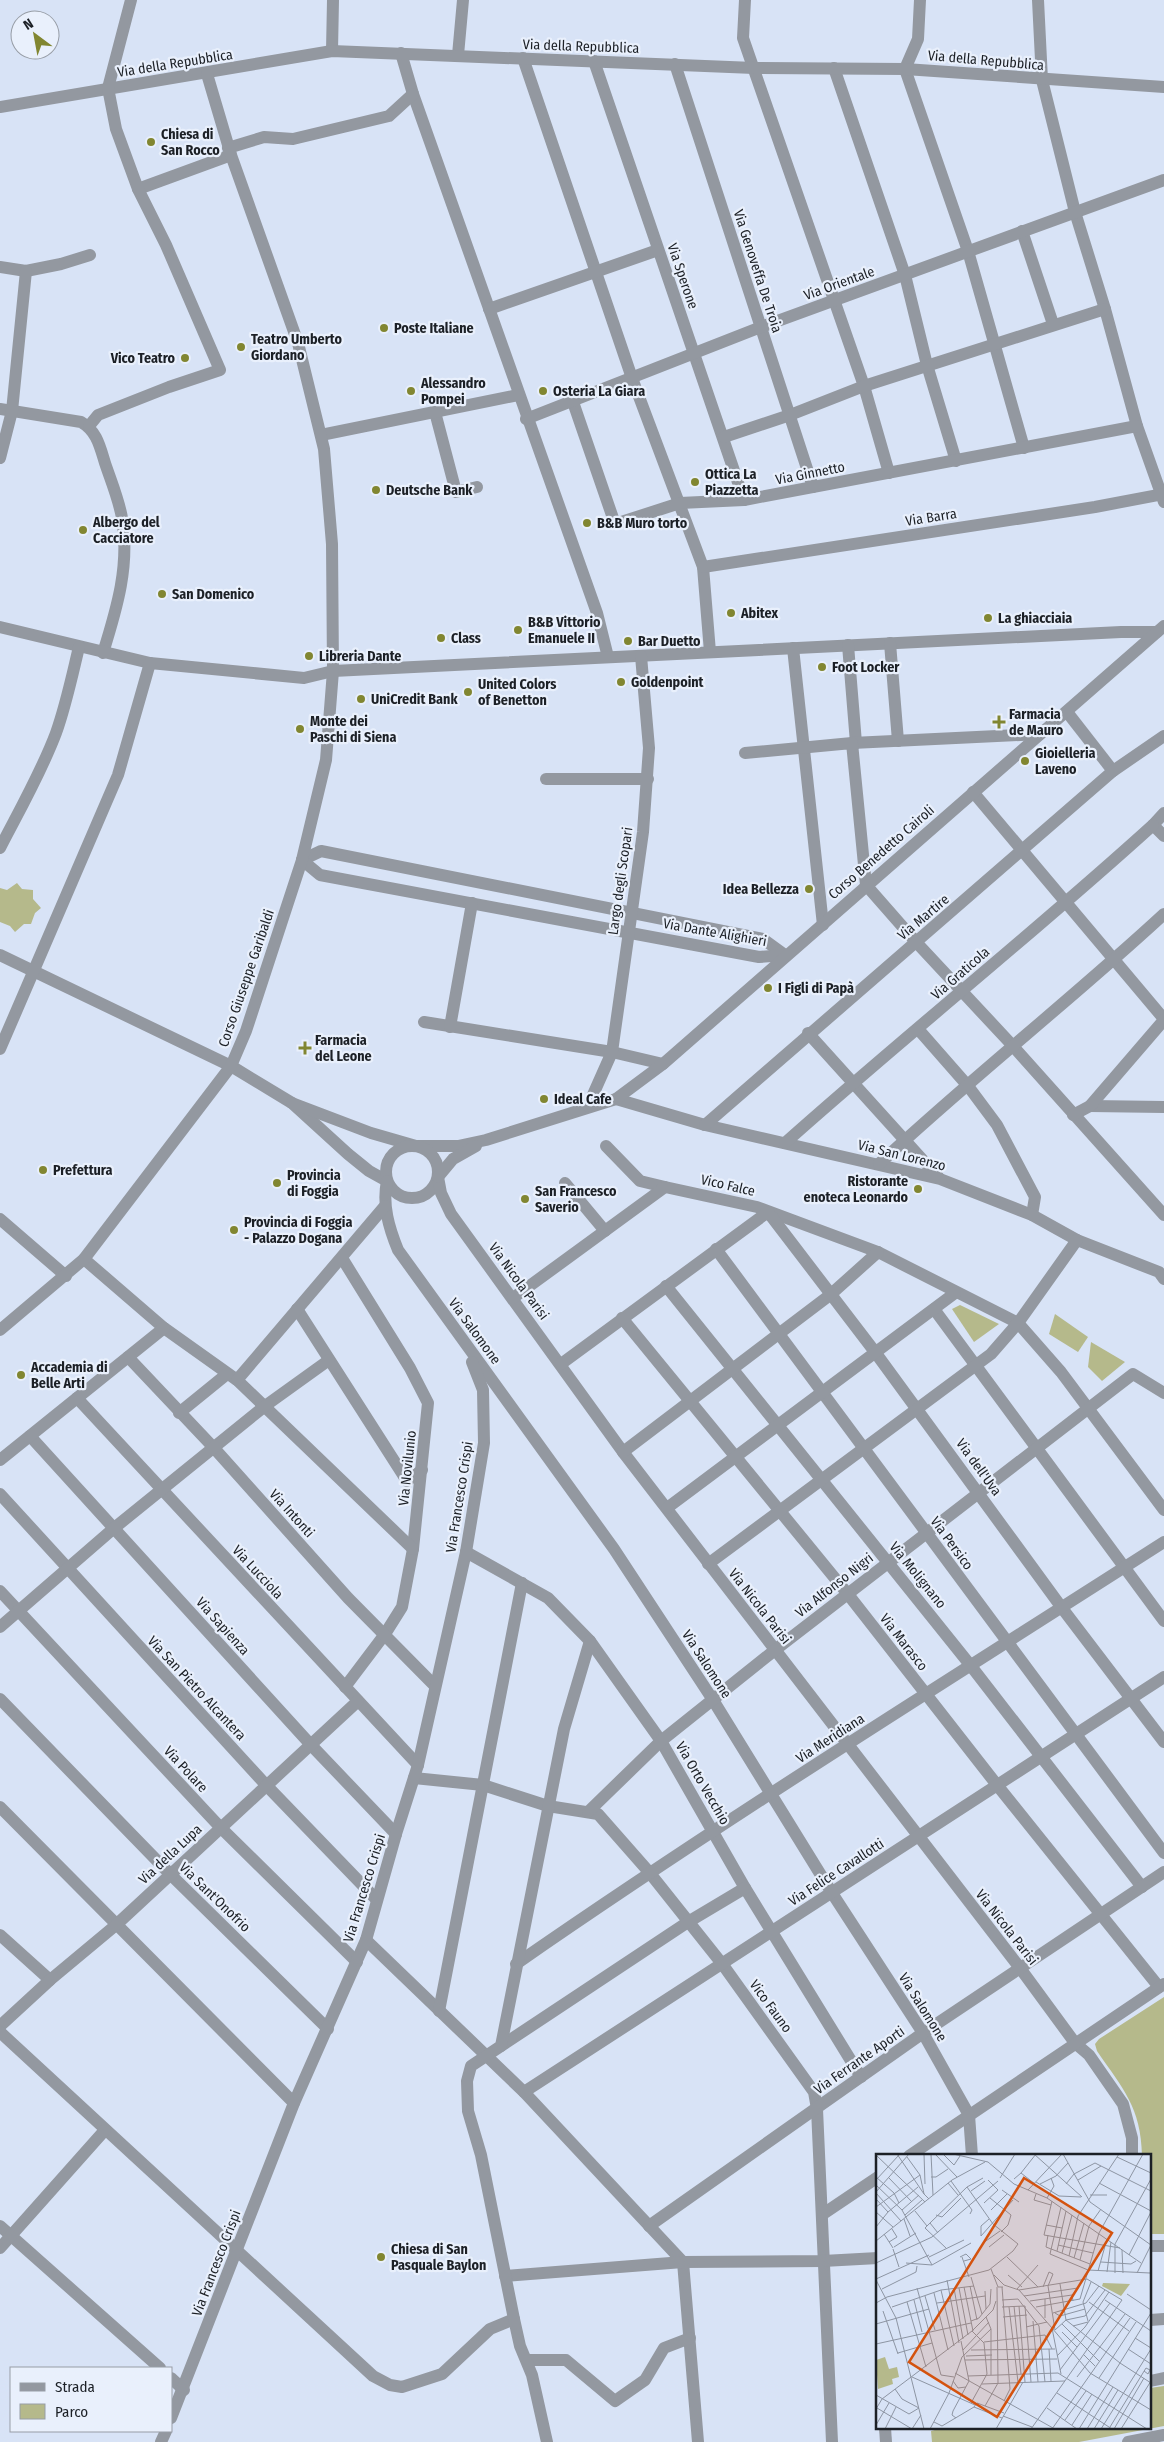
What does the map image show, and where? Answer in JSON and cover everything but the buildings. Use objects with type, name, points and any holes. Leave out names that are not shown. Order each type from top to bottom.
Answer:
[{"type":"street","points":[[89,426],[98,415],[169,387],[220,370],[166,245],[138,189],[116,129],[108,88],[131,0]]},
{"type":"street","points":[[332,51],[333,0]]},
{"type":"street","points":[[458,56],[463,0]]},
{"type":"street","points":[[745,0],[743,38],[864,386],[889,473]]},
{"type":"street","points":[[920,0],[918,39],[905,69],[968,251],[1024,448]]},
{"type":"street","points":[[1038,0],[1042,80],[1075,212],[1105,308],[1137,426],[1163,497]]},
{"type":"street","name":"Via della Repubblica","points":[[0,107],[108,88],[207,74],[332,51],[754,68],[905,69],[1163,90]]},
{"type":"street","points":[[401,53],[413,94],[526,419],[597,613],[608,657]]},
{"type":"street","points":[[523,58],[632,378],[680,503],[702,567],[710,652]]},
{"type":"street","name":"Via Sperone","points":[[594,61],[724,436],[744,500]]},
{"type":"street","name":"Via Genoveffa De Troia","points":[[674,64],[813,487]]},
{"type":"street","points":[[834,68],[905,276],[927,365],[956,461]]},
{"type":"street","name":"Corso Giuseppe Garibaldi","points":[[0,1330],[84,1259],[231,1066],[246,1031],[302,860],[326,760],[333,671],[332,544],[324,448],[296,338],[230,152],[207,74]]},
{"type":"street","points":[[138,189],[264,137],[293,139],[388,116],[413,94]]},
{"type":"street","name":"Via Orientale","points":[[526,419],[760,327],[905,276],[1022,230],[1164,180]]},
{"type":"street","points":[[1022,230],[1053,324]]},
{"type":"street","points":[[489,309],[658,250]]},
{"type":"street","points":[[0,266],[26,271],[90,255]]},
{"type":"street","points":[[0,458],[26,271]]},
{"type":"street","points":[[724,436],[790,415],[864,386],[1105,308]]},
{"type":"street","points":[[321,434],[518,396]]},
{"type":"street","name":"Via Ginnetto","points":[[573,402],[615,524],[680,503],[744,500],[1137,426]]},
{"type":"street","points":[[6,410],[71,420],[89,426],[98,441],[122,517],[125,545],[124,575],[103,653]]},
{"type":"street","points":[[435,412],[456,492],[477,486]]},
{"type":"street","name":"Via Barra","points":[[702,567],[1163,497]]},
{"type":"street","points":[[0,627],[150,663],[304,678],[333,671],[1160,629]]},
{"type":"street","name":"Corso Benedetto Cairoli","points":[[616,1099],[662,1064],[823,925],[866,885],[1067,712],[1160,629]]},
{"type":"street","points":[[890,643],[898,741]]},
{"type":"street","points":[[848,646],[866,885],[1164,1215]]},
{"type":"street","points":[[0,848],[42,768],[64,708],[79,647]]},
{"type":"street","points":[[793,648],[802,748],[823,925]]},
{"type":"street","name":"Largo degli Scopari","points":[[588,1106],[612,1052],[632,912],[648,779],[649,748],[641,656]]},
{"type":"street","points":[[0,1049],[118,775],[150,663]]},
{"type":"street","points":[[1067,712],[1113,771]]},
{"type":"street","points":[[745,753],[854,743],[1040,734]]},
{"type":"street","name":"Via Martire","points":[[705,1125],[808,1033],[1022,852],[1113,771],[1164,736]]},
{"type":"street","points":[[546,779],[648,779]]},
{"type":"street","points":[[973,792],[1164,1019],[1090,1106],[1073,1115]]},
{"type":"street","name":"Via Graticola","points":[[785,1143],[852,1083],[1067,903],[1164,813]]},
{"type":"street","points":[[1153,825],[1164,836]]},
{"type":"street","name":"Via Dante Alighieri","points":[[321,851],[632,912],[763,940],[786,955],[759,957],[320,875],[302,860],[321,851]]},
{"type":"street","points":[[450,1027],[472,903]]},
{"type":"street","points":[[879,1164],[1012,1045],[1114,960],[1164,914]]},
{"type":"street","points":[[0,955],[231,1066],[292,1103],[371,1133],[416,1146],[431,1154],[436,1161],[438,1177]]},
{"type":"street","points":[[424,1022],[612,1052],[662,1064]]},
{"type":"street","points":[[918,1029],[968,1086],[997,1125],[1036,1197],[1032,1215]]},
{"type":"street","points":[[808,1033],[940,1179]]},
{"type":"street","points":[[179,1413],[232,1377],[297,1309],[342,1258],[385,1206],[388,1181],[386,1166],[389,1158],[401,1148],[458,1146],[486,1140],[588,1106],[616,1099]]},
{"type":"street","name":"Via San Lorenzo","points":[[616,1099],[705,1125],[940,1179],[1032,1215],[1077,1240],[1162,1275]]},
{"type":"street","points":[[292,1103],[348,1154],[369,1170],[388,1181],[398,1194],[414,1198],[429,1192],[438,1177],[453,1159],[486,1140]]},
{"type":"street","points":[[1090,1106],[1163,1108]]},
{"type":"street","name":"Vico Falce","points":[[606,1146],[640,1181],[757,1207],[878,1252],[955,1293],[1018,1323]]},
{"type":"street","name":"Via Nicola Parisi","points":[[438,1177],[441,1193],[450,1214],[561,1364],[623,1452],[1020,1968],[1075,2043],[1089,2055],[1122,2104],[1132,2138],[1132,2154]]},
{"type":"street","points":[[565,1183],[606,1231]]},
{"type":"street","points":[[513,1298],[665,1187]]},
{"type":"street","name":"Via Salomone","points":[[385,1206],[390,1230],[398,1250],[614,1549],[713,1700],[832,1893],[923,2033],[970,2115],[972,2154]]},
{"type":"street","points":[[561,1364],[768,1212]]},
{"type":"street","name":"Via dell'Uva","points":[[768,1212],[917,1408],[1062,1608],[1164,1742]]},
{"type":"street","points":[[0,1219],[66,1276]]},
{"type":"street","points":[[708,1564],[991,1354],[1018,1323],[1077,1240]]},
{"type":"street","name":"Via Persico","points":[[716,1249],[1164,1853]]},
{"type":"street","points":[[623,1452],[830,1295],[878,1252]]},
{"type":"street","name":"Via Novilunio","points":[[342,1258],[410,1368],[428,1403],[413,1549],[402,1607],[385,1634],[345,1687]]},
{"type":"street","points":[[84,1259],[164,1328],[232,1377],[266,1406],[413,1549]]},
{"type":"street","name":"Via Molignano","points":[[666,1286],[971,1666],[1142,1887]]},
{"type":"street","points":[[667,1508],[955,1293]]},
{"type":"street","points":[[297,1309],[406,1482],[422,1470]]},
{"type":"street","points":[[934,1309],[1164,1621]]},
{"type":"street","name":"Via Marasco","points":[[622,1318],[847,1594],[1101,1914],[1162,1986]]},
{"type":"street","points":[[1018,1323],[1088,1408],[1164,1510]]},
{"type":"street","points":[[0,1460],[164,1328]]},
{"type":"street","name":"Via Francesco Crispi","points":[[172,2416],[184,2390],[294,2103],[366,1940],[376,1899],[416,1771],[466,1552],[484,1443],[483,1390],[465,1343]]},
{"type":"street","name":"Via Intonti","points":[[128,1358],[214,1448],[348,1598],[435,1686]]},
{"type":"street","points":[[0,1627],[17,1610],[113,1529],[266,1406],[329,1360]]},
{"type":"street","name":"Via Alfonso Nigri","points":[[588,1812],[661,1741],[774,1650],[1133,1374],[1164,1393]]},
{"type":"street","name":"Via Lucciola","points":[[77,1398],[358,1701],[416,1771]]},
{"type":"street","name":"Via Sapienza","points":[[30,1436],[113,1529],[396,1834]]},
{"type":"street","name":"Via San Pietro Alcantera","points":[[0,1494],[266,1785],[376,1899]]},
{"type":"street","name":"Via Meridiana","points":[[516,1964],[649,1872],[772,1794],[846,1743],[926,1695],[1164,1542]]},
{"type":"street","name":"Via Orto Vecchio","points":[[466,1552],[548,1598],[590,1641],[661,1741],[745,1888],[861,2078]]},
{"type":"street","points":[[439,2011],[522,1583]]},
{"type":"street","name":"Via Polare","points":[[0,1591],[220,1827],[356,1962]]},
{"type":"street","points":[[501,2046],[564,1729],[590,1641]]},
{"type":"street","name":"Via Felice Cavallotti","points":[[524,2092],[723,1965],[1164,1677]]},
{"type":"street","name":"Via Sant'Onofrio","points":[[0,1699],[170,1874],[328,2029]]},
{"type":"street","name":"Via della Lupa","points":[[0,2026],[50,1980],[116,1925],[358,1701]]},
{"type":"street","name":"Vico Fauno","points":[[416,1771],[483,1785],[548,1806],[598,1814],[649,1872],[723,1965],[814,2092],[817,2109],[823,2214],[823,2261],[832,2442]]},
{"type":"street","points":[[0,1807],[294,2103]]},
{"type":"street","name":"Via Ferrante Aporti","points":[[649,2226],[923,2033],[1164,1872]]},
{"type":"street","points":[[547,2442],[532,2374],[520,2346],[481,2155],[468,2111],[467,2081],[471,2066],[688,1922],[745,1888]]},
{"type":"street","points":[[0,1935],[50,1980]]},
{"type":"street","points":[[366,1940],[439,2011],[488,2055],[683,2262],[698,2442]]},
{"type":"street","points":[[912,2154],[1162,1986]]},
{"type":"street","points":[[0,2032],[373,2376],[390,2385],[402,2387],[442,2374],[490,2329],[514,2319]]},
{"type":"street","points":[[0,2248],[105,2130]]},
{"type":"street","points":[[823,2214],[876,2178]]},
{"type":"street","points":[[0,2226],[159,2367]]},
{"type":"street","points":[[505,2276],[683,2262],[823,2261],[876,2258]]},
{"type":"street","points":[[526,2360],[566,2360],[615,2401],[645,2380],[664,2348],[690,2338]]},
{"type":"street","points":[[172,2379],[184,2390]]},
{"type":"street","points":[[1128,2442],[1164,2435]]},
{"type":"green space","points":[[17,883],[22,889],[33,890],[33,899],[41,908],[35,913],[31,924],[24,924],[15,932],[10,926],[0,922],[0,888],[7,890]]},
{"type":"green space","points":[[960,1305],[999,1324],[974,1342],[952,1309]]},
{"type":"green space","points":[[1055,1314],[1088,1337],[1078,1352],[1049,1334]]},
{"type":"green space","points":[[1091,1342],[1125,1362],[1102,1381],[1088,1367]]},
{"type":"green space","points":[[1164,1997],[1164,2234],[1152,2234],[1152,2154],[1142,2154],[1141,2139],[1134,2111],[1129,2099],[1097,2051],[1095,2044],[1099,2039]]},
{"type":"green space","points":[[1164,2386],[1164,2426],[1152,2428],[1152,2388]]},
{"type":"green space","points":[[1143,2430],[1079,2442],[932,2442],[931,2431]]},
{"type":"place","name":"Chiesa di San Rocco","points":[[151,142]]},
{"type":"place","name":"Poste Italiane","points":[[384,328]]},
{"type":"place","name":"Teatro Umberto Giordano","points":[[241,347]]},
{"type":"place","name":"Vico Teatro","points":[[185,358]]},
{"type":"place","name":"Alessandro Pompei","points":[[411,391]]},
{"type":"place","name":"Osteria La Giara","points":[[543,391]]},
{"type":"place","name":"Ottica La Piazzetta","points":[[695,482]]},
{"type":"place","name":"Deutsche Bank","points":[[376,490]]},
{"type":"place","name":"B&B Muro torto","points":[[587,523]]},
{"type":"place","name":"Albergo del Cacciatore","points":[[83,530]]},
{"type":"place","name":"San Domenico","points":[[162,594]]},
{"type":"place","name":"Abitex","points":[[731,613]]},
{"type":"place","name":"La ghiacciaia","points":[[988,618]]},
{"type":"place","name":"B&B Vittorio Emanuele II","points":[[518,630]]},
{"type":"place","name":"Class","points":[[441,638]]},
{"type":"place","name":"Bar Duetto","points":[[628,641]]},
{"type":"place","name":"Libreria Dante","points":[[309,656]]},
{"type":"place","name":"Foot Locker","points":[[822,667]]},
{"type":"place","name":"Goldenpoint","points":[[621,682]]},
{"type":"place","name":"United Colors of Benetton","points":[[468,692]]},
{"type":"place","name":"UniCredit Bank","points":[[361,699]]},
{"type":"place","name":"Farmacia de Mauro","points":[[999,722]]},
{"type":"place","name":"Monte dei Paschi di Siena","points":[[300,729]]},
{"type":"place","name":"Gioielleria Laveno","points":[[1025,761]]},
{"type":"place","name":"Idea Bellezza","points":[[809,889]]},
{"type":"place","name":"I Figli di Papà","points":[[768,988]]},
{"type":"place","name":"Farmacia del Leone","points":[[305,1048]]},
{"type":"place","name":"Ideal Cafe","points":[[544,1099]]},
{"type":"place","name":"Prefettura","points":[[43,1170]]},
{"type":"place","name":"Provincia di Foggia","points":[[277,1183]]},
{"type":"place","name":"Ristorante enoteca Leonardo","points":[[918,1189]]},
{"type":"place","name":"San Francesco Saverio","points":[[525,1199]]},
{"type":"place","name":"Provincia di Foggia - Palazzo Dogana","points":[[234,1230]]},
{"type":"place","name":"Accademia di Belle Arti","points":[[21,1375]]},
{"type":"place","name":"Chiesa di San Pasquale Baylon","points":[[381,2257]]}]
